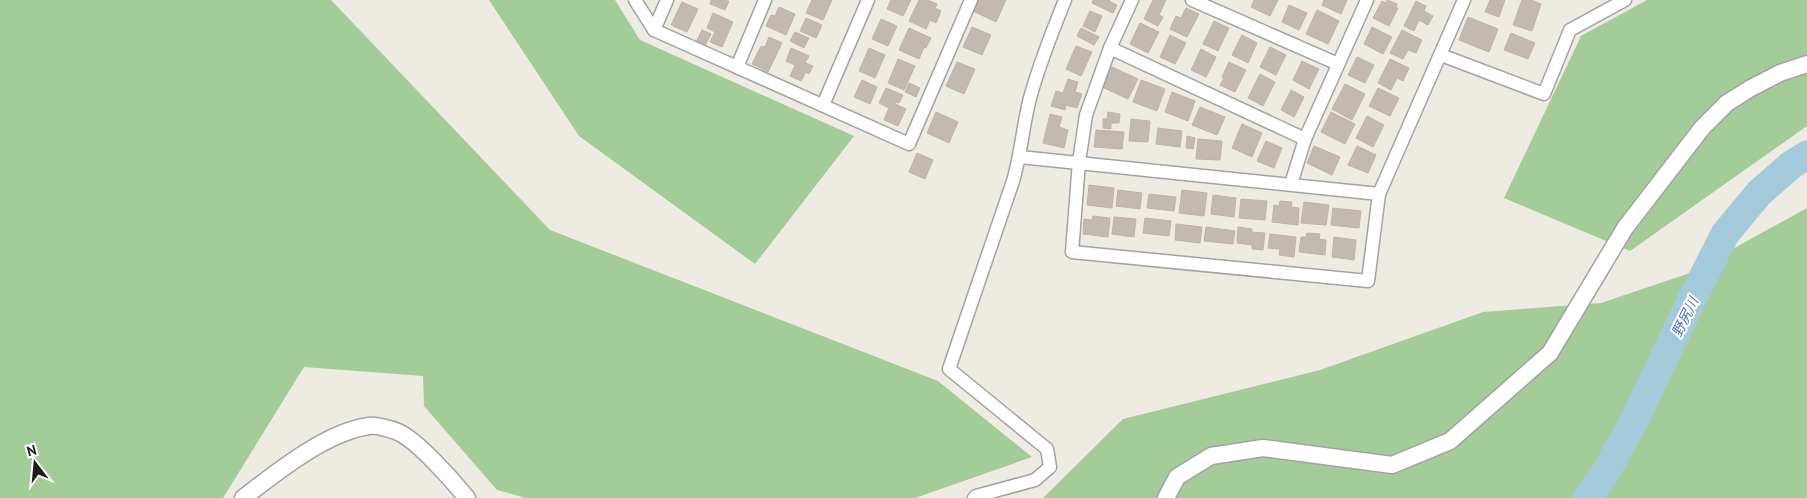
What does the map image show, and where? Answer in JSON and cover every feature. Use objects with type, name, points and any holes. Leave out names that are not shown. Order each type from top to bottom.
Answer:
[{"type":"street","points":[[635,0],[654,30],[909,144],[971,0]]},
{"type":"street","points":[[654,30],[667,0]]},
{"type":"street","points":[[737,67],[765,0]]},
{"type":"street","points":[[823,106],[868,0]]},
{"type":"street","points":[[974,498],[1035,480],[1050,467],[1047,449],[949,369],[1013,181],[1020,157],[1030,99],[1065,0]]},
{"type":"street","points":[[1132,0],[1110,48],[1086,114],[1079,162],[1072,252],[1368,281],[1379,194],[1464,0]]},
{"type":"street","points":[[1192,0],[1338,64]]},
{"type":"street","points":[[1292,184],[1305,139],[1367,0]]},
{"type":"street","points":[[1441,55],[1544,94],[1570,30],[1625,0]]},
{"type":"street","points":[[1110,48],[1305,139]]},
{"type":"street","points":[[1166,498],[1177,477],[1211,456],[1263,448],[1392,465],[1450,441],[1550,353],[1625,228],[1702,128],[1727,103],[1751,88],[1780,73],[1807,64]]},
{"type":"street","points":[[1020,157],[1379,194]]},
{"type":"street","points":[[244,498],[294,459],[344,432],[370,426],[399,432],[422,450],[467,498]]},
{"type":"green space","points":[[0,0],[331,0],[550,230],[938,381],[1032,457],[915,498],[526,498],[497,490],[424,406],[423,376],[304,367],[223,498],[0,498]]},
{"type":"green space","points":[[489,0],[615,0],[640,40],[854,136],[755,264],[579,136]]},
{"type":"green space","points":[[1647,0],[1807,0],[1807,126],[1630,251],[1504,198],[1581,36]]},
{"type":"green space","points":[[1807,208],[1807,498],[1043,498],[1123,419],[1320,370],[1483,312],[1601,303],[1687,274]]},
{"type":"building","points":[[711,0],[729,1],[725,10],[710,4]]},
{"type":"building","points":[[812,0],[832,0],[823,20],[806,13]]},
{"type":"building","points":[[891,0],[911,0],[903,16],[887,9]]},
{"type":"building","points":[[919,0],[927,0],[937,4],[935,8],[941,11],[936,23],[930,20],[926,29],[909,21]]},
{"type":"building","points":[[978,0],[1006,0],[996,22],[973,11]]},
{"type":"building","points":[[1093,0],[1110,0],[1117,5],[1113,13],[1092,3]]},
{"type":"building","points":[[1153,0],[1166,0],[1159,15],[1163,17],[1158,26],[1144,19]]},
{"type":"building","points":[[1254,0],[1278,0],[1270,16],[1251,7]]},
{"type":"building","points":[[1324,0],[1347,0],[1341,14],[1322,5]]},
{"type":"building","points":[[1387,0],[1397,4],[1396,8],[1398,8],[1389,26],[1373,18],[1382,1],[1386,3]]},
{"type":"building","points":[[1490,0],[1505,0],[1499,17],[1485,12]]},
{"type":"building","points":[[1522,0],[1531,0],[1541,4],[1532,31],[1513,25]]},
{"type":"building","points":[[1416,1],[1426,6],[1424,11],[1433,16],[1428,25],[1419,20],[1414,31],[1404,26]]},
{"type":"building","points":[[682,2],[698,9],[687,32],[671,25]]},
{"type":"building","points":[[1289,5],[1307,13],[1299,30],[1282,22]]},
{"type":"building","points":[[779,7],[795,14],[786,35],[766,26],[771,15],[775,16]]},
{"type":"building","points":[[1186,8],[1199,14],[1187,37],[1170,29],[1176,16],[1181,18]]},
{"type":"building","points":[[1317,10],[1339,21],[1328,44],[1306,34]]},
{"type":"building","points":[[1090,11],[1102,16],[1095,32],[1083,26]]},
{"type":"building","points":[[713,13],[733,22],[722,47],[710,42],[715,32],[707,28]]},
{"type":"building","points":[[1468,17],[1498,29],[1489,52],[1459,40]]},
{"type":"building","points":[[806,18],[822,25],[816,38],[800,31]]},
{"type":"building","points":[[881,19],[897,26],[888,46],[872,39]]},
{"type":"building","points":[[1214,21],[1229,28],[1218,51],[1203,44]]},
{"type":"building","points":[[1140,23],[1159,32],[1148,53],[1130,44]]},
{"type":"building","points":[[972,27],[991,35],[982,55],[963,47]]},
{"type":"building","points":[[1372,27],[1392,37],[1383,54],[1364,44]]},
{"type":"building","points":[[909,28],[931,38],[926,48],[924,47],[919,59],[899,50]]},
{"type":"building","points":[[1081,28],[1099,37],[1094,45],[1077,36]]},
{"type":"building","points":[[702,30],[711,34],[705,46],[696,42]]},
{"type":"building","points":[[1402,30],[1422,40],[1416,53],[1408,50],[1403,59],[1390,53]]},
{"type":"building","points":[[795,32],[809,38],[804,48],[790,41]]},
{"type":"building","points":[[1511,33],[1535,43],[1528,59],[1504,50]]},
{"type":"building","points":[[1170,35],[1186,43],[1175,64],[1160,57]]},
{"type":"building","points":[[1242,35],[1257,43],[1248,63],[1232,55]]},
{"type":"building","points":[[769,37],[782,43],[768,72],[752,64],[761,46],[765,47]]},
{"type":"building","points":[[1076,46],[1092,52],[1081,76],[1066,69]]},
{"type":"building","points":[[1270,47],[1286,55],[1276,75],[1260,67]]},
{"type":"building","points":[[791,48],[809,56],[805,63],[813,66],[809,74],[806,72],[801,81],[790,76],[795,65],[786,61]]},
{"type":"building","points":[[869,48],[885,55],[875,78],[859,71]]},
{"type":"building","points":[[1201,49],[1216,57],[1206,77],[1191,70]]},
{"type":"building","points":[[1357,57],[1374,65],[1365,83],[1348,75]]},
{"type":"building","points":[[898,59],[915,66],[904,90],[888,83]]},
{"type":"building","points":[[1390,59],[1409,68],[1403,81],[1397,78],[1391,90],[1378,83]]},
{"type":"building","points":[[1302,61],[1319,69],[1309,89],[1293,80]]},
{"type":"building","points":[[957,62],[975,69],[964,94],[946,86]]},
{"type":"building","points":[[1229,62],[1246,70],[1235,92],[1220,85]]},
{"type":"building","points":[[1112,67],[1138,79],[1128,99],[1102,87]]},
{"type":"building","points":[[1260,74],[1275,82],[1263,106],[1248,98]]},
{"type":"building","points":[[1068,79],[1078,82],[1075,92],[1082,94],[1077,108],[1066,105],[1065,110],[1051,106],[1056,91],[1063,93]]},
{"type":"building","points":[[862,80],[877,87],[870,104],[854,97]]},
{"type":"building","points":[[1141,80],[1165,89],[1157,111],[1133,102]]},
{"type":"building","points":[[909,83],[920,88],[916,97],[905,92]]},
{"type":"building","points":[[1345,84],[1365,94],[1352,120],[1332,109]]},
{"type":"building","points":[[886,88],[903,95],[899,103],[896,102],[895,104],[906,109],[898,126],[884,120],[889,108],[879,103]]},
{"type":"building","points":[[1378,88],[1399,98],[1390,116],[1369,106]]},
{"type":"building","points":[[1291,90],[1304,97],[1294,117],[1281,110]]},
{"type":"building","points":[[1172,92],[1195,101],[1188,121],[1165,112]]},
{"type":"building","points":[[1200,107],[1225,117],[1217,135],[1192,125]]},
{"type":"building","points":[[936,112],[958,122],[949,143],[927,133]]},
{"type":"building","points":[[1108,112],[1120,114],[1119,123],[1111,123],[1111,129],[1103,128],[1103,119],[1107,119]]},
{"type":"building","points":[[1331,112],[1355,124],[1345,144],[1321,132]]},
{"type":"building","points":[[1050,114],[1062,117],[1059,127],[1068,130],[1064,148],[1043,143]]},
{"type":"building","points":[[1367,116],[1384,125],[1373,147],[1356,138]]},
{"type":"building","points":[[1131,119],[1150,121],[1148,142],[1129,141]]},
{"type":"building","points":[[1242,124],[1262,133],[1252,157],[1232,148]]},
{"type":"building","points":[[1158,128],[1182,131],[1180,147],[1156,144]]},
{"type":"building","points":[[1096,130],[1124,132],[1122,149],[1094,147]]},
{"type":"building","points":[[1187,136],[1195,138],[1193,149],[1186,148]]},
{"type":"building","points":[[1198,139],[1222,141],[1220,160],[1196,159]]},
{"type":"building","points":[[1266,141],[1282,148],[1274,168],[1257,161]]},
{"type":"building","points":[[1314,146],[1340,157],[1332,175],[1307,163]]},
{"type":"building","points":[[1357,146],[1376,155],[1368,173],[1348,165]]},
{"type":"building","points":[[917,153],[933,160],[925,179],[909,172]]},
{"type":"building","points":[[1089,185],[1114,188],[1112,208],[1087,205]]},
{"type":"building","points":[[1118,190],[1142,193],[1140,209],[1116,206]]},
{"type":"building","points":[[1182,190],[1207,193],[1204,216],[1179,213]]},
{"type":"building","points":[[1149,194],[1176,197],[1174,211],[1147,208]]},
{"type":"building","points":[[1213,195],[1236,198],[1234,217],[1211,214]]},
{"type":"building","points":[[1241,199],[1267,201],[1265,220],[1239,218]]},
{"type":"building","points":[[1280,201],[1292,202],[1291,207],[1299,208],[1298,225],[1272,222],[1274,205],[1279,206]]},
{"type":"building","points":[[1304,202],[1329,205],[1326,225],[1301,223]]},
{"type":"building","points":[[1333,208],[1361,211],[1359,228],[1331,225]]},
{"type":"building","points":[[1093,216],[1110,218],[1108,237],[1083,234],[1084,219],[1092,220]]},
{"type":"building","points":[[1114,217],[1136,219],[1134,237],[1112,234]]},
{"type":"building","points":[[1145,218],[1171,221],[1169,236],[1143,233]]},
{"type":"building","points":[[1176,224],[1202,227],[1200,243],[1175,240]]},
{"type":"building","points":[[1206,227],[1235,231],[1233,244],[1204,241]]},
{"type":"building","points":[[1238,227],[1252,229],[1252,232],[1265,233],[1263,250],[1252,249],[1252,245],[1237,243]]},
{"type":"building","points":[[1307,233],[1320,234],[1319,239],[1326,240],[1325,255],[1299,252],[1301,237],[1306,237]]},
{"type":"building","points":[[1270,234],[1296,237],[1294,257],[1279,255],[1280,249],[1268,248]]},
{"type":"building","points":[[1334,237],[1356,240],[1354,260],[1332,257]]},
{"type":"waterway","name":"野尻川","points":[[1587,498],[1603,477],[1634,421],[1725,234],[1759,193],[1791,165],[1807,155]]}]
